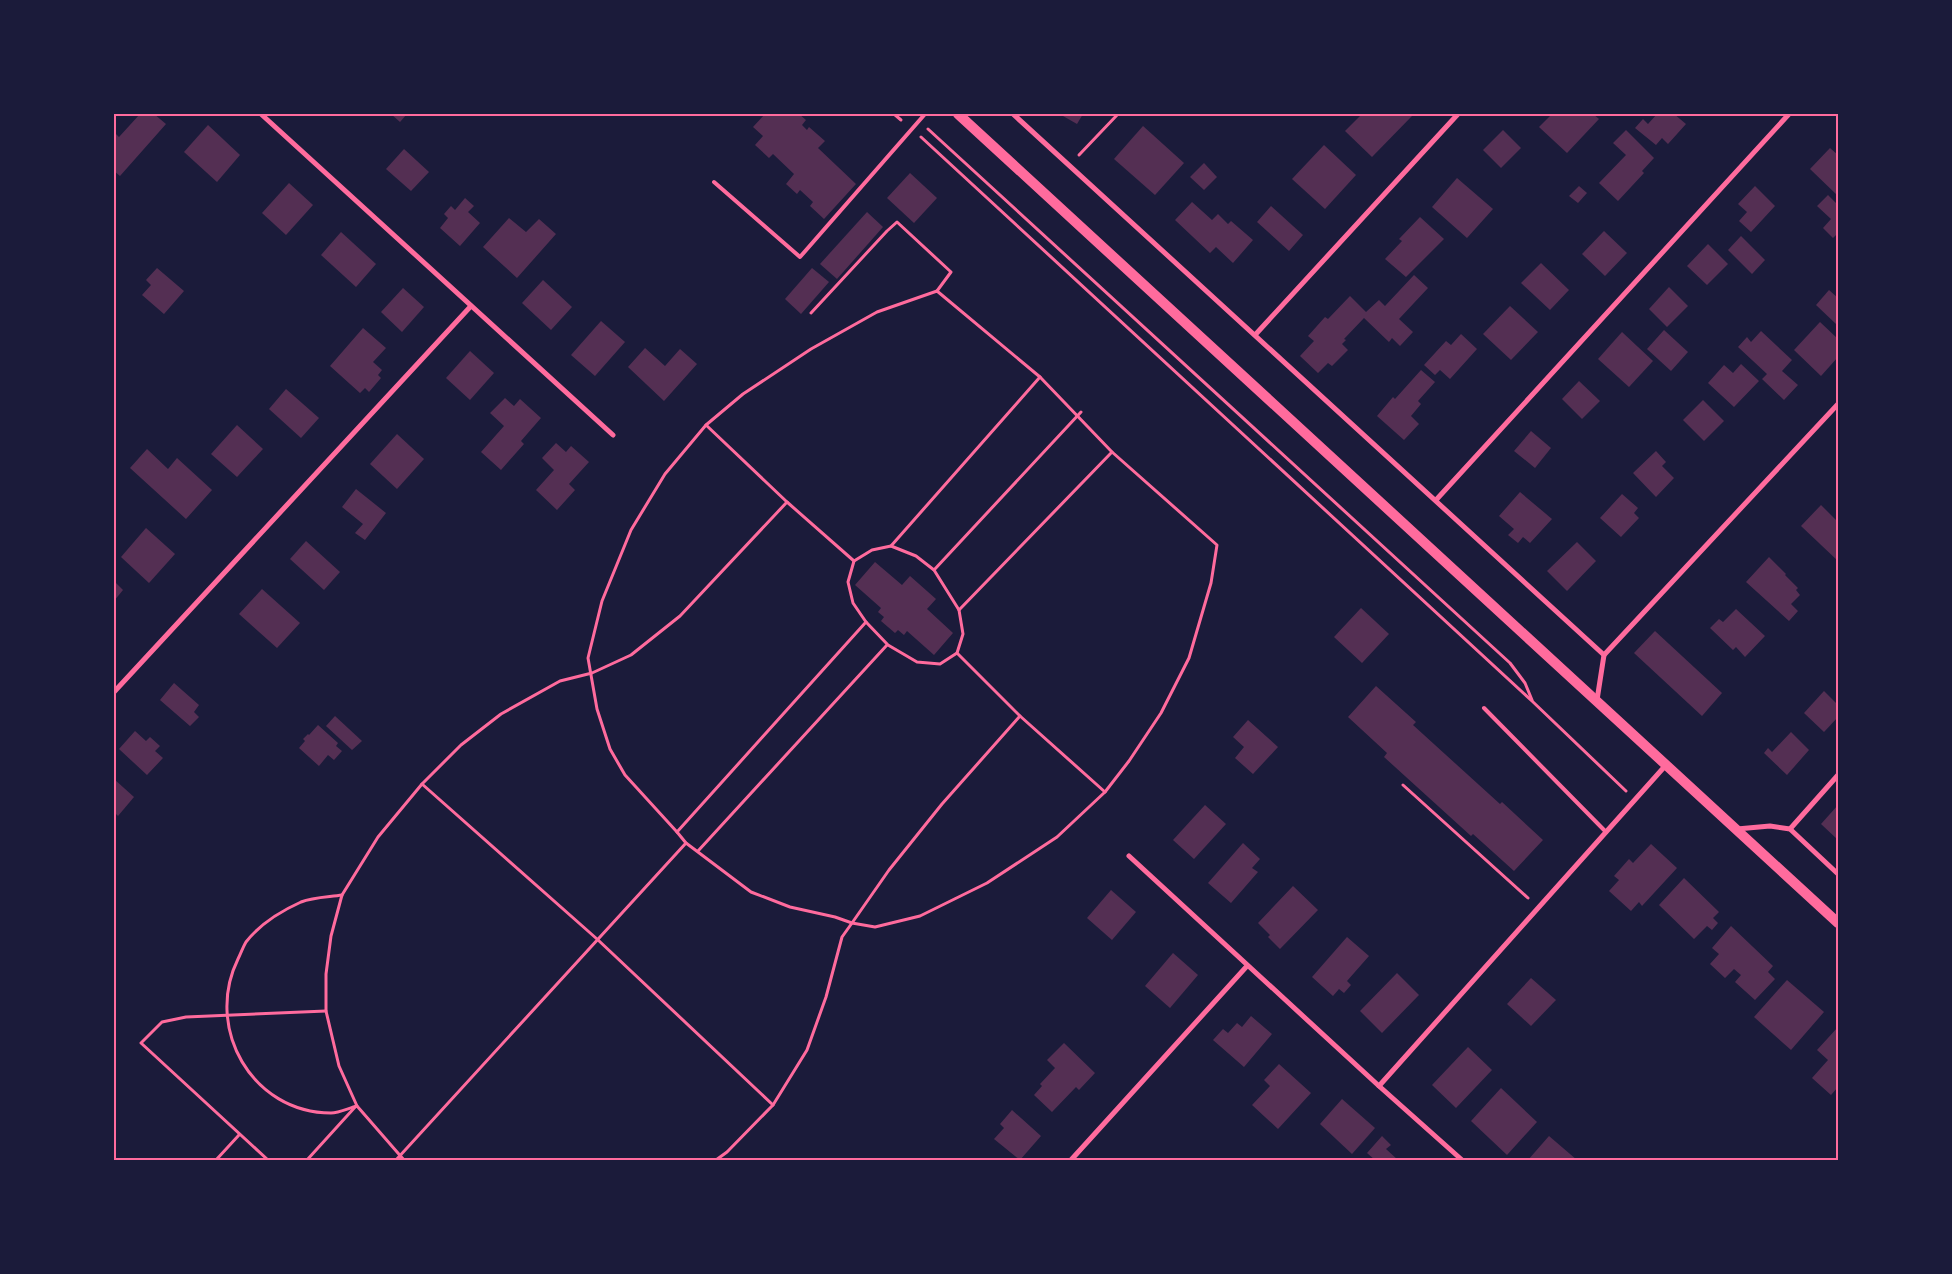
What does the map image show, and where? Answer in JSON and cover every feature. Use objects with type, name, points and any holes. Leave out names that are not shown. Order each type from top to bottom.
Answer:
[{"type":"main road","points":[[958,114],[1838,923]]},
{"type":"street","points":[[261,114],[613,435]]},
{"type":"street","points":[[1013,114],[1604,655]]},
{"type":"street","points":[[1255,335],[1458,114]]},
{"type":"street","points":[[1436,500],[1789,114]]},
{"type":"street","points":[[114,692],[470,306]]},
{"type":"street","points":[[1596,701],[1604,655],[1838,404]]},
{"type":"street","points":[[1379,1086],[1666,765]]},
{"type":"street","points":[[1790,829],[1838,775]]},
{"type":"street","points":[[1736,829],[1770,826],[1790,829],[1838,874]]},
{"type":"street","points":[[1129,856],[1247,966],[1462,1160]]},
{"type":"street","points":[[1071,1160],[1247,966]]},
{"type":"lane","points":[[714,182],[800,257],[925,114]]},
{"type":"lane","points":[[1484,708],[1606,832]]},
{"type":"path","points":[[894,114],[1636,799]]},
{"type":"path","points":[[1070,165],[1118,114]]},
{"type":"path","points":[[919,120],[1510,663],[1526,683],[1532,701]]},
{"type":"path","points":[[811,313],[886,231],[897,222],[951,272],[938,291],[877,312],[811,349],[743,394],[706,425],[665,474],[631,530],[602,601],[588,658],[597,709],[610,749],[625,775],[686,843],[752,892],[790,907],[875,927],[920,916],[987,883],[1057,837],[1105,792],[1130,761],[1161,714],[1189,658],[1211,583],[1217,545],[1112,452],[1040,377],[938,291]]},
{"type":"path","points":[[891,546],[1040,377]]},
{"type":"path","points":[[934,570],[1082,412]]},
{"type":"path","points":[[706,425],[787,502],[854,561]]},
{"type":"path","points":[[959,610],[1112,452]]},
{"type":"path","points":[[404,1160],[399,1157],[357,1106],[339,1066],[326,1010],[326,974],[331,936],[342,895],[378,837],[422,784],[461,745],[501,714],[560,681],[592,673],[631,655],[680,616],[787,502]]},
{"type":"path","points":[[891,546],[916,556],[934,570],[959,610],[963,634],[957,653],[940,664],[917,662],[888,645],[866,622],[853,604],[848,582],[854,561],[872,550],[891,546]]},
{"type":"path","points":[[677,832],[866,622]]},
{"type":"path","points":[[698,851],[888,645]]},
{"type":"path","points":[[957,653],[1020,716],[1105,792]]},
{"type":"path","points":[[716,1160],[727,1152],[773,1105],[808,1050],[826,997],[842,938],[852,923],[889,870],[942,804],[1020,716]]},
{"type":"path","points":[[422,784],[597,939],[773,1105]]},
{"type":"path","points":[[1403,785],[1539,908]]},
{"type":"path","points":[[396,1160],[686,843]]},
{"type":"path","points":[[342,895],[302,901],[268,921],[246,942],[230,974],[226,1002],[231,1039],[244,1067],[266,1091],[296,1108],[333,1113],[357,1106]]},
{"type":"path","points":[[268,1160],[141,1043],[162,1022],[186,1017],[326,1010]]},
{"type":"path","points":[[307,1160],[357,1106]]},
{"type":"path","points":[[216,1160],[239,1135]]},
{"type":"building","points":[[140,114],[154,114],[166,124],[120,176],[114,171],[114,132],[119,137]]},
{"type":"building","points":[[391,114],[407,114],[400,122]]},
{"type":"building","points":[[765,114],[799,114],[806,120],[802,125],[807,130],[809,127],[825,141],[818,148],[856,184],[824,219],[810,206],[813,202],[800,190],[797,194],[786,184],[794,174],[773,154],[769,158],[755,145],[763,136],[753,127]]},
{"type":"building","points":[[1065,114],[1083,114],[1077,124],[1063,116]]},
{"type":"building","points":[[1362,114],[1410,114],[1412,116],[1372,157],[1345,131]]},
{"type":"building","points":[[1552,114],[1593,114],[1599,119],[1567,153],[1539,127]]},
{"type":"building","points":[[1657,114],[1674,114],[1686,124],[1668,144],[1662,138],[1656,145],[1635,128],[1643,119],[1648,124]]},
{"type":"building","points":[[208,125],[240,155],[217,182],[184,152]]},
{"type":"building","points":[[1143,126],[1184,163],[1155,195],[1114,159]]},
{"type":"building","points":[[1503,130],[1521,148],[1501,168],[1483,150]]},
{"type":"building","points":[[1626,130],[1654,158],[1642,171],[1644,173],[1618,201],[1599,183],[1626,155],[1613,143]]},
{"type":"building","points":[[1324,145],[1356,175],[1325,209],[1292,179]]},
{"type":"building","points":[[1830,148],[1838,155],[1838,196],[1810,169]]},
{"type":"building","points":[[404,149],[429,172],[411,191],[386,169]]},
{"type":"building","points":[[1204,163],[1217,177],[1204,190],[1190,177]]},
{"type":"building","points":[[910,173],[937,198],[914,223],[887,198]]},
{"type":"building","points":[[1457,178],[1493,209],[1467,238],[1432,207]]},
{"type":"building","points":[[289,183],[313,205],[286,235],[262,213]]},
{"type":"building","points":[[1579,186],[1587,193],[1578,203],[1569,196]]},
{"type":"building","points":[[1755,186],[1775,206],[1751,232],[1739,221],[1747,212],[1738,204]]},
{"type":"building","points":[[1828,195],[1838,205],[1838,233],[1833,238],[1823,228],[1831,219],[1817,206]]},
{"type":"building","points":[[465,198],[474,206],[468,212],[480,223],[460,246],[440,228],[448,218],[444,214],[451,206],[455,210]]},
{"type":"building","points":[[1192,202],[1212,220],[1218,214],[1228,224],[1231,221],[1253,240],[1233,263],[1216,247],[1210,253],[1175,220]]},
{"type":"building","points":[[1271,206],[1303,235],[1289,251],[1257,222]]},
{"type":"building","points":[[867,212],[883,227],[837,279],[820,264]]},
{"type":"building","points":[[1420,217],[1444,239],[1406,277],[1385,259],[1402,241],[1399,239]]},
{"type":"building","points":[[509,218],[526,232],[539,219],[556,234],[517,278],[483,247]]},
{"type":"building","points":[[1604,231],[1627,253],[1605,276],[1582,254]]},
{"type":"building","points":[[341,232],[376,264],[356,287],[321,255]]},
{"type":"building","points":[[1741,236],[1765,260],[1752,274],[1728,250]]},
{"type":"building","points":[[1708,244],[1728,264],[1707,285],[1687,266]]},
{"type":"building","points":[[1541,263],[1569,290],[1550,310],[1521,283]]},
{"type":"building","points":[[157,268],[184,291],[164,314],[142,295],[151,285],[146,280]]},
{"type":"building","points":[[812,268],[829,282],[801,314],[785,299]]},
{"type":"building","points":[[1414,275],[1428,288],[1399,319],[1413,332],[1400,346],[1392,338],[1389,342],[1364,318],[1344,339],[1346,340],[1342,344],[1348,350],[1332,366],[1328,363],[1318,373],[1300,356],[1314,341],[1308,336],[1325,317],[1328,319],[1350,296],[1366,312],[1379,300],[1385,306]]},
{"type":"building","points":[[543,280],[572,307],[551,330],[522,303]]},
{"type":"building","points":[[1669,287],[1688,306],[1667,327],[1649,309]]},
{"type":"building","points":[[403,288],[424,307],[402,332],[381,312]]},
{"type":"building","points":[[1829,290],[1838,298],[1838,321],[1836,324],[1816,305]]},
{"type":"building","points":[[1510,306],[1538,332],[1511,360],[1483,334]]},
{"type":"building","points":[[601,321],[625,342],[595,376],[571,355]]},
{"type":"building","points":[[1820,322],[1838,339],[1838,357],[1821,376],[1794,350]]},
{"type":"building","points":[[363,328],[386,348],[373,362],[382,370],[378,375],[381,378],[369,392],[365,388],[360,393],[330,366]]},
{"type":"building","points":[[1664,330],[1688,352],[1671,371],[1647,349]]},
{"type":"building","points":[[1761,331],[1792,360],[1782,371],[1798,385],[1784,400],[1762,379],[1767,374],[1738,347],[1747,337],[1751,342]]},
{"type":"building","points":[[1622,332],[1653,361],[1629,387],[1598,359]]},
{"type":"building","points":[[1461,334],[1477,349],[1450,379],[1440,370],[1435,375],[1424,365],[1446,341],[1451,345]]},
{"type":"building","points":[[645,348],[665,366],[680,349],[697,364],[664,401],[628,367]]},
{"type":"building","points":[[470,351],[494,373],[470,400],[446,378]]},
{"type":"building","points":[[1741,364],[1759,381],[1734,407],[1708,383],[1724,365],[1733,373]]},
{"type":"building","points":[[1421,370],[1435,382],[1418,401],[1421,404],[1411,416],[1419,424],[1404,440],[1377,416],[1393,397],[1395,399]]},
{"type":"building","points":[[1579,381],[1600,401],[1582,419],[1562,399]]},
{"type":"building","points":[[286,389],[319,418],[301,438],[269,409]]},
{"type":"building","points":[[505,398],[514,406],[520,399],[541,418],[521,441],[524,444],[501,470],[481,452],[504,426],[490,413]]},
{"type":"building","points":[[1703,400],[1724,421],[1704,441],[1683,420]]},
{"type":"building","points":[[237,425],[263,449],[237,477],[211,454]]},
{"type":"building","points":[[1531,431],[1551,448],[1535,468],[1514,451]]},
{"type":"building","points":[[397,434],[424,459],[397,489],[370,464]]},
{"type":"building","points":[[556,443],[566,452],[571,446],[589,462],[569,484],[575,490],[557,510],[536,490],[554,470],[542,458]]},
{"type":"building","points":[[147,449],[168,469],[177,458],[212,490],[186,519],[130,468]]},
{"type":"building","points":[[1656,451],[1666,462],[1662,466],[1674,478],[1656,497],[1633,473]]},
{"type":"building","points":[[356,489],[386,513],[365,540],[355,533],[363,524],[342,507]]},
{"type":"building","points":[[1520,492],[1552,519],[1530,543],[1523,537],[1518,543],[1508,535],[1514,529],[1499,516]]},
{"type":"building","points":[[1622,494],[1638,508],[1634,513],[1639,518],[1621,537],[1600,518]]},
{"type":"building","points":[[1821,505],[1838,522],[1838,561],[1801,526]]},
{"type":"building","points":[[146,528],[175,554],[149,583],[121,557]]},
{"type":"building","points":[[306,541],[340,572],[324,590],[290,559]]},
{"type":"building","points":[[1577,542],[1596,561],[1567,591],[1547,571]]},
{"type":"building","points":[[1769,557],[1798,588],[1796,590],[1800,595],[1791,604],[1798,611],[1789,621],[1746,582]]},
{"type":"building","points":[[875,562],[902,585],[910,576],[936,599],[927,609],[953,633],[934,655],[907,631],[904,635],[898,630],[895,633],[881,621],[884,617],[878,612],[881,608],[855,585]]},
{"type":"building","points":[[114,581],[123,590],[114,601]]},
{"type":"building","points":[[262,589],[300,623],[277,648],[239,614]]},
{"type":"building","points":[[1361,608],[1389,634],[1362,663],[1334,637]]},
{"type":"building","points":[[1736,609],[1765,636],[1745,657],[1736,647],[1733,650],[1710,628],[1719,619],[1723,622]]},
{"type":"building","points":[[1655,631],[1722,693],[1702,716],[1634,653]]},
{"type":"building","points":[[174,683],[199,705],[194,712],[199,717],[190,726],[160,700]]},
{"type":"building","points":[[1376,686],[1416,722],[1413,725],[1500,804],[1502,802],[1543,840],[1514,871],[1473,834],[1471,836],[1384,757],[1387,753],[1348,717]]},
{"type":"building","points":[[1824,691],[1838,705],[1838,717],[1824,732],[1804,713]]},
{"type":"building","points":[[335,716],[362,741],[352,750],[326,726]]},
{"type":"building","points":[[1248,720],[1278,747],[1253,774],[1235,758],[1244,747],[1233,737]]},
{"type":"building","points":[[318,725],[338,743],[336,746],[342,751],[334,760],[328,755],[319,766],[299,748],[305,741],[303,739]]},
{"type":"building","points":[[135,731],[146,741],[150,737],[160,746],[155,751],[163,758],[147,775],[119,749]]},
{"type":"building","points":[[1791,732],[1809,750],[1787,775],[1764,753],[1768,748],[1772,752]]},
{"type":"building","points":[[114,779],[134,797],[118,816],[114,812]]},
{"type":"building","points":[[1205,805],[1226,824],[1194,859],[1173,840]]},
{"type":"building","points":[[1838,805],[1838,840],[1821,824]]},
{"type":"building","points":[[1243,843],[1260,859],[1252,868],[1258,872],[1231,903],[1208,883]]},
{"type":"building","points":[[1651,844],[1677,868],[1642,906],[1639,902],[1631,911],[1609,891],[1619,880],[1614,876],[1629,859],[1633,863]]},
{"type":"building","points":[[1684,878],[1719,912],[1713,918],[1718,923],[1712,930],[1707,926],[1694,939],[1659,905]]},
{"type":"building","points":[[1293,886],[1318,910],[1280,949],[1258,923]]},
{"type":"building","points":[[1111,890],[1136,912],[1112,940],[1087,918]]},
{"type":"building","points":[[1731,926],[1773,966],[1768,972],[1775,979],[1755,1000],[1735,982],[1741,975],[1734,969],[1725,978],[1710,964],[1719,954],[1712,948]]},
{"type":"building","points":[[1347,937],[1369,956],[1347,981],[1351,985],[1344,993],[1339,989],[1333,996],[1312,977]]},
{"type":"building","points":[[1173,953],[1198,975],[1170,1008],[1145,986]]},
{"type":"building","points":[[1397,973],[1419,995],[1382,1033],[1360,1011]]},
{"type":"building","points":[[1531,978],[1556,1000],[1531,1026],[1507,1004]]},
{"type":"building","points":[[1787,980],[1824,1012],[1791,1050],[1754,1017]]},
{"type":"building","points":[[1251,1016],[1272,1034],[1244,1067],[1213,1040],[1223,1029],[1228,1033],[1237,1023],[1242,1027]]},
{"type":"building","points":[[1838,1027],[1838,1087],[1831,1095],[1812,1078],[1828,1060],[1817,1050]]},
{"type":"building","points":[[1064,1043],[1095,1073],[1079,1090],[1076,1087],[1052,1112],[1034,1095],[1042,1086],[1040,1084],[1055,1068],[1047,1060]]},
{"type":"building","points":[[1468,1047],[1492,1070],[1456,1108],[1432,1085]]},
{"type":"building","points":[[1279,1064],[1311,1093],[1278,1129],[1252,1105],[1270,1086],[1264,1080]]},
{"type":"building","points":[[1501,1088],[1537,1122],[1507,1155],[1471,1121]]},
{"type":"building","points":[[1342,1099],[1375,1128],[1352,1154],[1320,1124]]},
{"type":"building","points":[[1012,1110],[1041,1136],[1020,1160],[994,1139],[1004,1128],[1000,1124]]},
{"type":"building","points":[[1382,1136],[1391,1145],[1386,1149],[1398,1160],[1375,1160],[1367,1153]]},
{"type":"building","points":[[1549,1136],[1577,1160],[1528,1160]]}]
